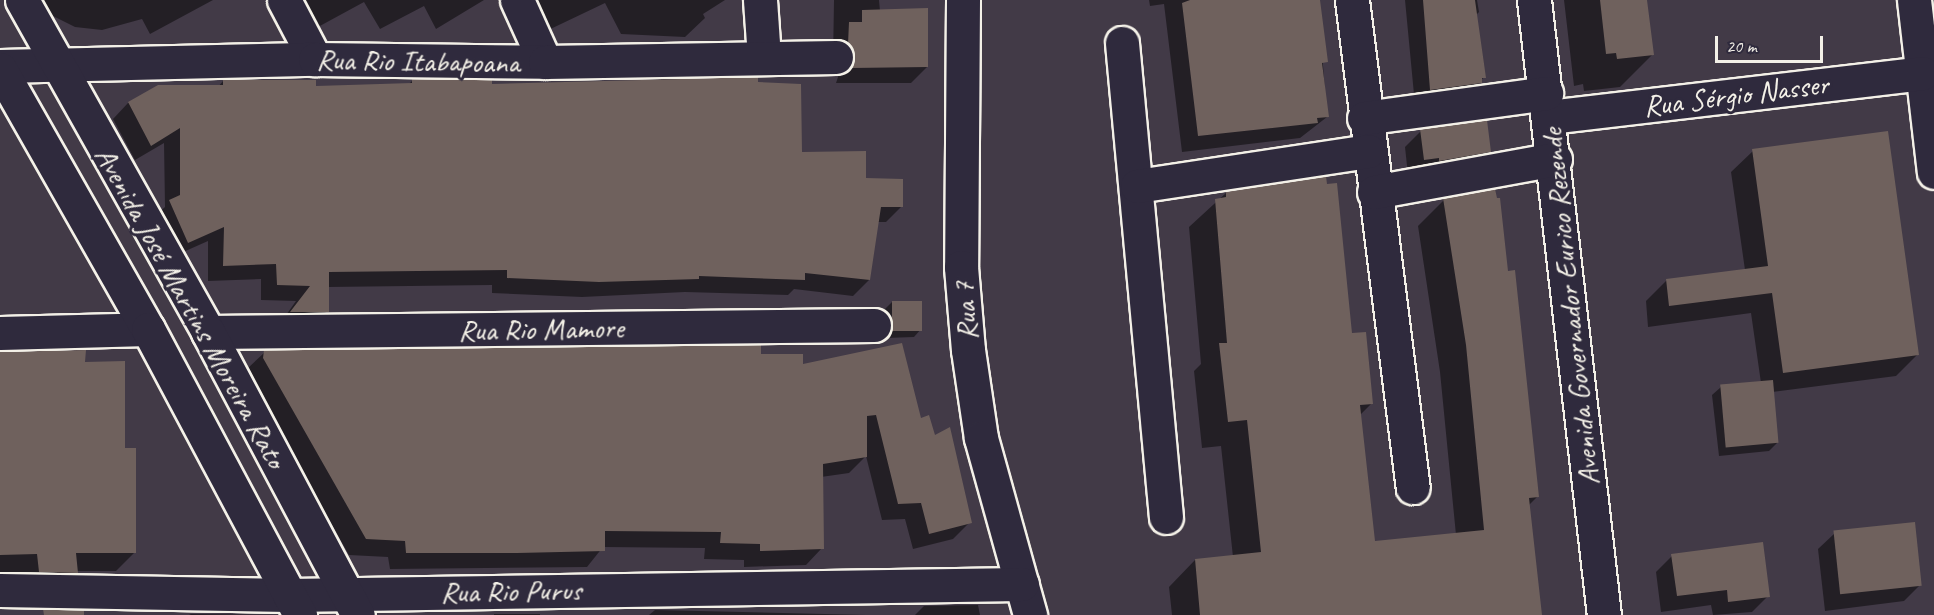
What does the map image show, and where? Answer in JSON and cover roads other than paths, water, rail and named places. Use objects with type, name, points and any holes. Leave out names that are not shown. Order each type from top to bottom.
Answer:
[{"type":"street","name":"Avenida José Martins Moreira Rato","points":[[22,0],[208,332],[352,604]]},
{"type":"street","points":[[284,0],[315,59]]},
{"type":"street","points":[[518,0],[545,62]]},
{"type":"street","points":[[760,0],[764,57]]},
{"type":"street","name":"Rua 7","points":[[963,0],[961,267],[968,350],[981,438],[1030,615]]},
{"type":"street","points":[[1352,0],[1368,151],[1413,487]]},
{"type":"street","name":"Avenida Governador Eurico Rezende","points":[[1534,0],[1555,159],[1604,615]]},
{"type":"street","points":[[1914,0],[1934,172]]},
{"type":"street","points":[[1122,43],[1166,517]]},
{"type":"street","name":"Rua Rio Itabapoana","points":[[0,68],[315,59],[545,62],[836,57]]},
{"type":"street","name":"Avenida José Martins Moreira Rato","points":[[0,68],[148,329],[295,605]]},
{"type":"street","name":"Rua Sérgio Nasser","points":[[1364,118],[1548,105],[1922,73]]},
{"type":"street","points":[[1137,186],[1368,151]]},
{"type":"street","points":[[1374,192],[1555,159]]},
{"type":"street","name":"Rua Rio Mamore","points":[[208,332],[874,325]]},
{"type":"street","points":[[0,333],[148,329]]},
{"type":"street","name":"Rua Rio Purus","points":[[0,590],[295,605],[1022,584]]}]
